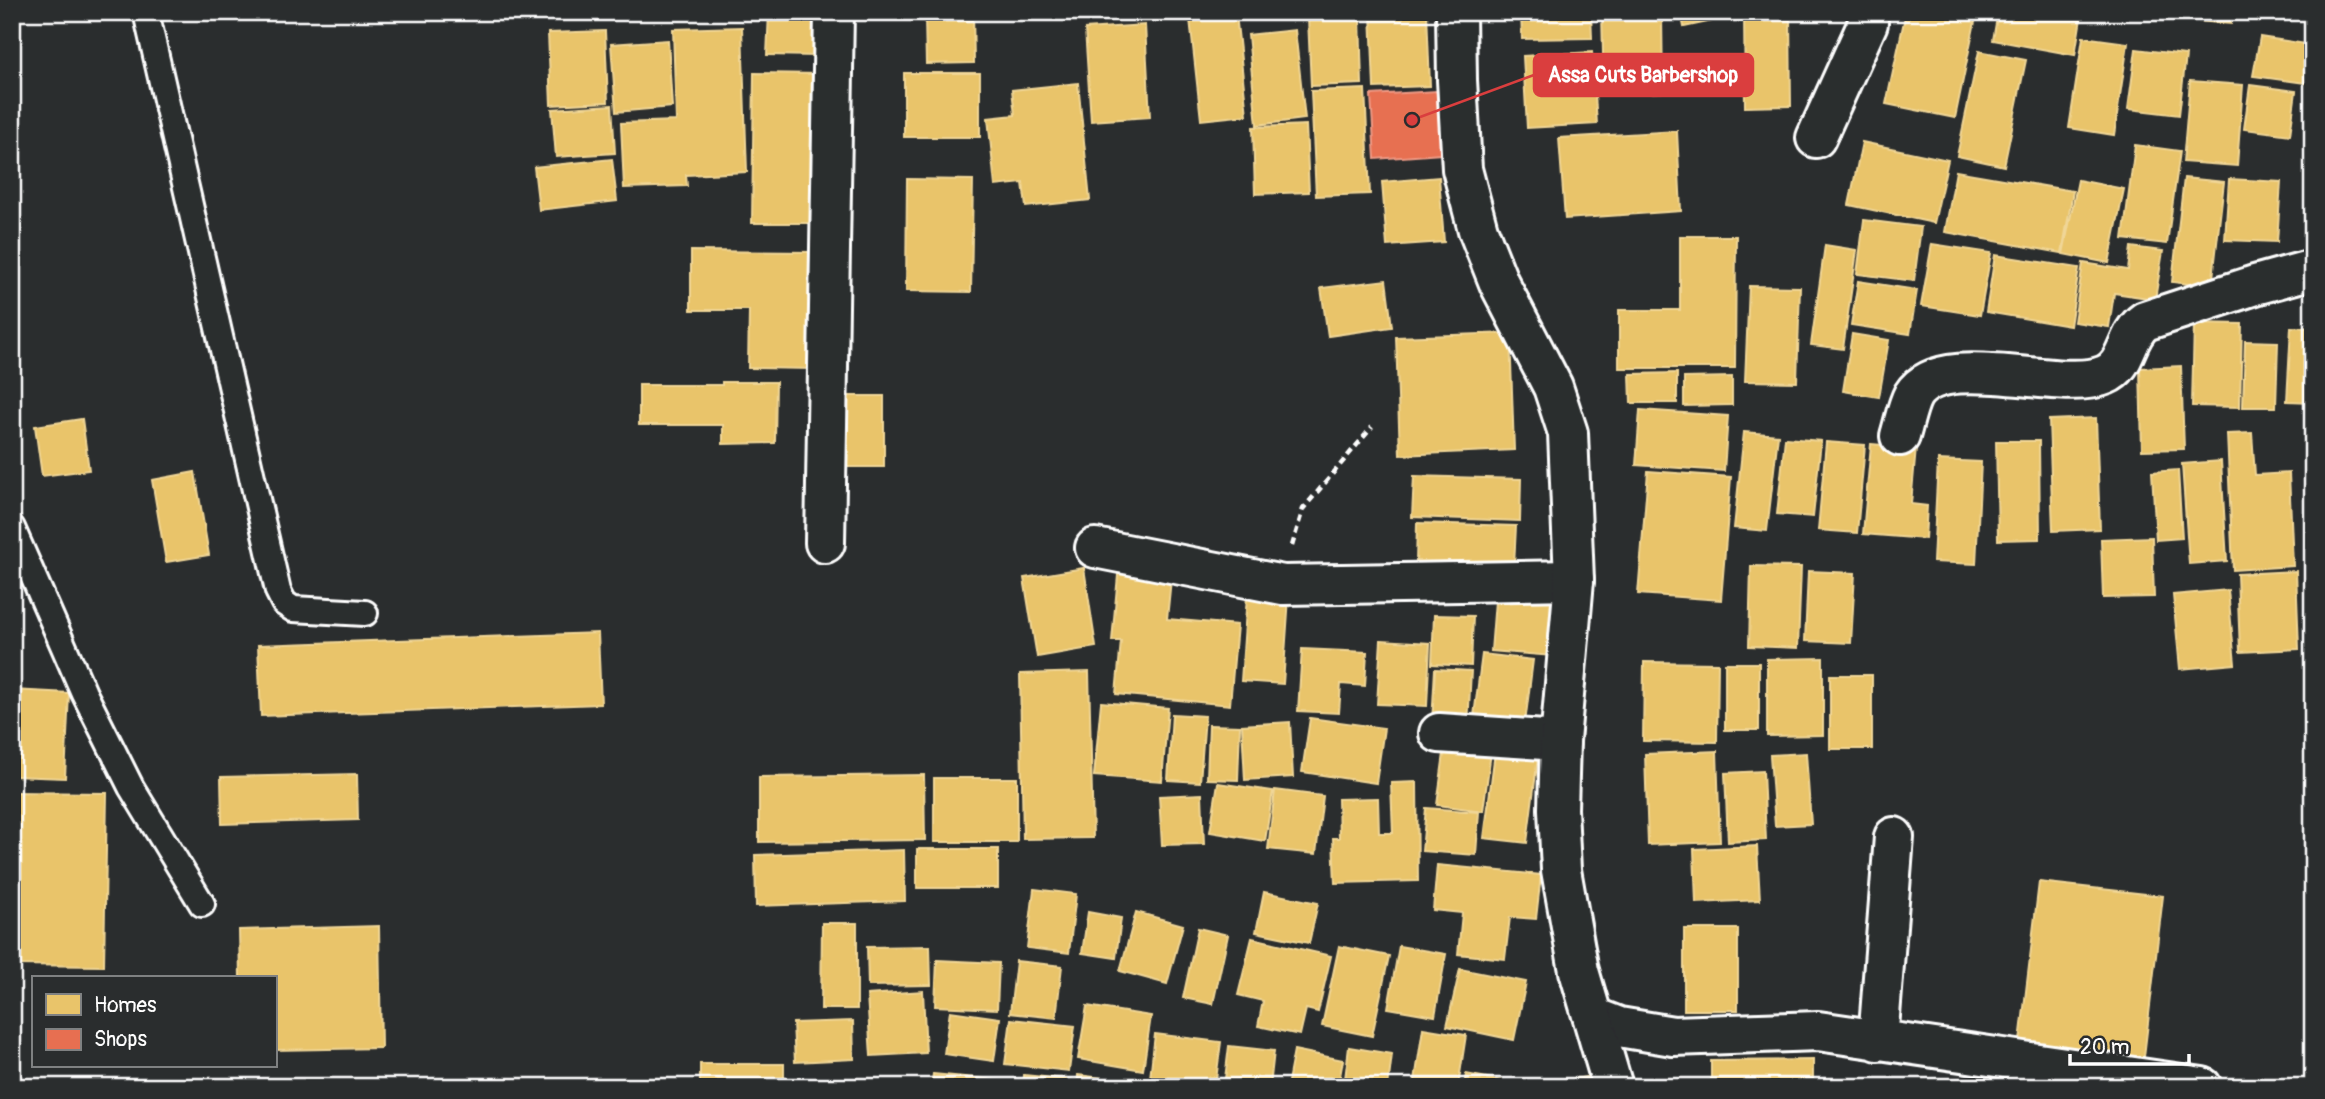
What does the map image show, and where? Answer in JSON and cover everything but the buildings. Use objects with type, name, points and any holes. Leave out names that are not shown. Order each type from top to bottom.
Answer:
[{"type":"street","points":[[825,543],[834,12]]},
{"type":"street","points":[[1456,12],[1462,169],[1478,230],[1499,283],[1553,387],[1568,433],[1574,580],[1560,741],[1558,809],[1561,870],[1579,971],[1613,1087]]},
{"type":"street","points":[[1816,138],[1868,23],[1867,12]]},
{"type":"street","points":[[1900,436],[1914,394],[1928,383],[1950,375],[1976,373],[2083,380],[2106,375],[2122,360],[2136,327],[2145,321],[2313,269]]},
{"type":"street","points":[[1095,548],[1283,585],[1574,580]]},
{"type":"street","points":[[1439,733],[1560,741]]},
{"type":"street","points":[[1878,1041],[1894,837]]},
{"type":"street","points":[[1593,1017],[1619,1027],[1673,1036],[1818,1031],[1878,1041],[1987,1071],[2202,1087]]},
{"type":"lane","points":[[146,12],[278,591],[284,603],[293,609],[365,612]]},
{"type":"lane","points":[[12,528],[84,694],[125,775],[202,904]]},
{"type":"path","points":[[1283,585],[1303,509],[1372,426]]},
{"type":"place","name":"Assa Cuts Barbershop","points":[[1412,120]]}]
